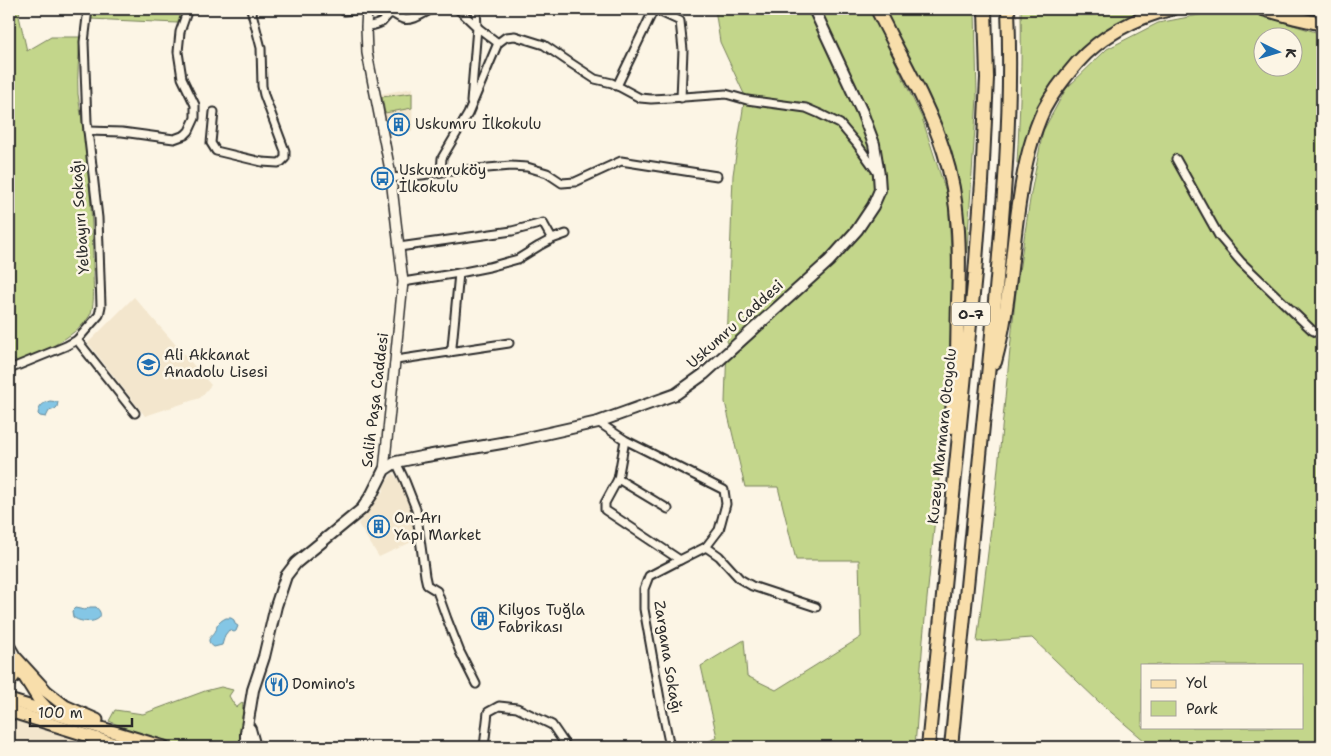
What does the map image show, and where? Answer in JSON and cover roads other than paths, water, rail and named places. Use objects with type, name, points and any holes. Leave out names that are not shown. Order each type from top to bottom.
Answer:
[{"type":"highway","points":[[877,9],[935,128],[945,155],[954,196],[960,258],[956,369],[950,440],[952,498]]},
{"type":"highway","name":"Kuzey Marmara Otoyolu","points":[[928,747],[975,274],[987,78],[985,9]]},
{"type":"highway","name":"O-7","points":[[951,747],[986,396],[1008,143],[1010,98],[1008,9]]},
{"type":"highway","points":[[986,396],[1000,345],[1027,158],[1044,110],[1067,74],[1098,44],[1127,25],[1152,14],[1171,9]]},
{"type":"highway","points":[[1263,9],[1322,24]]},
{"type":"highway","points":[[1289,9],[1322,24]]},
{"type":"main road","name":"Uskumru Caddesi","points":[[384,470],[396,462],[543,435],[598,422],[676,394],[704,374],[829,260],[857,230],[873,206],[880,190],[874,144],[862,112],[814,9]]},
{"type":"main road","name":"Salih Paşa Caddesi","points":[[248,747],[246,733],[253,690],[286,576],[296,563],[362,509],[384,470]]},
{"type":"main road","points":[[9,646],[22,673],[39,700],[64,729]]},
{"type":"main road","points":[[9,682],[15,676],[18,669],[16,658]]},
{"type":"main road","points":[[16,658],[47,692],[65,706],[97,720],[122,735]]},
{"type":"main road","points":[[9,700],[164,747]]},
{"type":"main road","points":[[9,711],[124,747]]},
{"type":"street","name":"Yelbayırı Sokağı","points":[[9,371],[77,340],[99,315],[101,306],[98,218],[88,130],[84,42],[88,9]]},
{"type":"street","points":[[88,130],[122,132],[168,139],[180,138],[190,131],[195,118],[195,105],[182,78],[178,61],[180,32],[188,9]]},
{"type":"street","points":[[214,112],[211,143],[216,151],[262,162],[278,164],[283,160],[285,151],[264,96],[261,48],[251,9]]},
{"type":"street","points":[[344,11],[367,9]]},
{"type":"street","name":"Salih Paşa Caddesi","points":[[367,9],[367,53],[391,178],[403,282],[384,470]]},
{"type":"street","points":[[366,27],[382,22],[391,13],[402,19],[408,19],[432,9]]},
{"type":"street","points":[[458,9],[498,43]]},
{"type":"street","points":[[470,110],[477,27],[476,9]]},
{"type":"street","points":[[617,86],[654,9],[680,21],[682,50],[681,98]]},
{"type":"street","points":[[441,172],[442,158],[470,110],[498,43],[506,37],[515,36],[544,45],[595,79],[612,83],[640,98],[681,98],[726,94],[747,100],[806,108],[840,124],[879,175]]},
{"type":"street","points":[[1176,159],[1219,236],[1241,262],[1298,317],[1312,330],[1322,335]]},
{"type":"street","points":[[391,178],[512,166],[528,167],[547,173],[562,183],[575,182],[621,161],[717,176]]},
{"type":"street","points":[[400,247],[512,231],[543,223],[552,239]]},
{"type":"street","points":[[403,282],[459,273],[518,259],[552,239],[566,234]]},
{"type":"street","points":[[449,353],[452,347],[459,273]]},
{"type":"street","points":[[77,340],[135,413]]},
{"type":"street","points":[[396,360],[509,343]]},
{"type":"street","points":[[598,422],[625,440],[724,490],[726,504],[719,530],[706,547],[720,556],[740,579],[752,586],[816,607]]},
{"type":"street","points":[[625,440],[618,480],[605,503],[606,510],[680,560]]},
{"type":"street","points":[[396,462],[416,509],[427,585],[437,591],[457,644],[476,684]]},
{"type":"street","points":[[618,480],[668,509]]},
{"type":"street","name":"Zargana Sokağı","points":[[670,747],[644,609],[644,590],[649,576],[706,547]]},
{"type":"street","points":[[484,747],[488,712],[499,706],[517,708],[552,726],[567,747]]},
{"type":"water","points":[[50,401],[58,402],[57,407],[49,411],[46,417],[40,416],[38,414],[40,407]]},
{"type":"water","points":[[90,607],[96,607],[100,612],[98,619],[83,621],[73,617],[72,611],[75,608],[85,610]]},
{"type":"water","points":[[226,618],[234,620],[238,626],[236,631],[229,630],[225,635],[222,645],[214,647],[209,640],[219,623]]},
{"type":"place","name":"Uskumru İlkokulu","points":[[399,124]]},
{"type":"place","name":"Uskumruköy İlkokulu","points":[[383,179]]},
{"type":"place","name":"Ali Akkanat Anadolu Lisesi","points":[[148,364]]},
{"type":"place","name":"On-Arı Yapı Market","points":[[378,527]]},
{"type":"place","name":"Kilyos Tuğla Fabrikası","points":[[482,619]]},
{"type":"place","name":"Domino's","points":[[276,684]]}]
